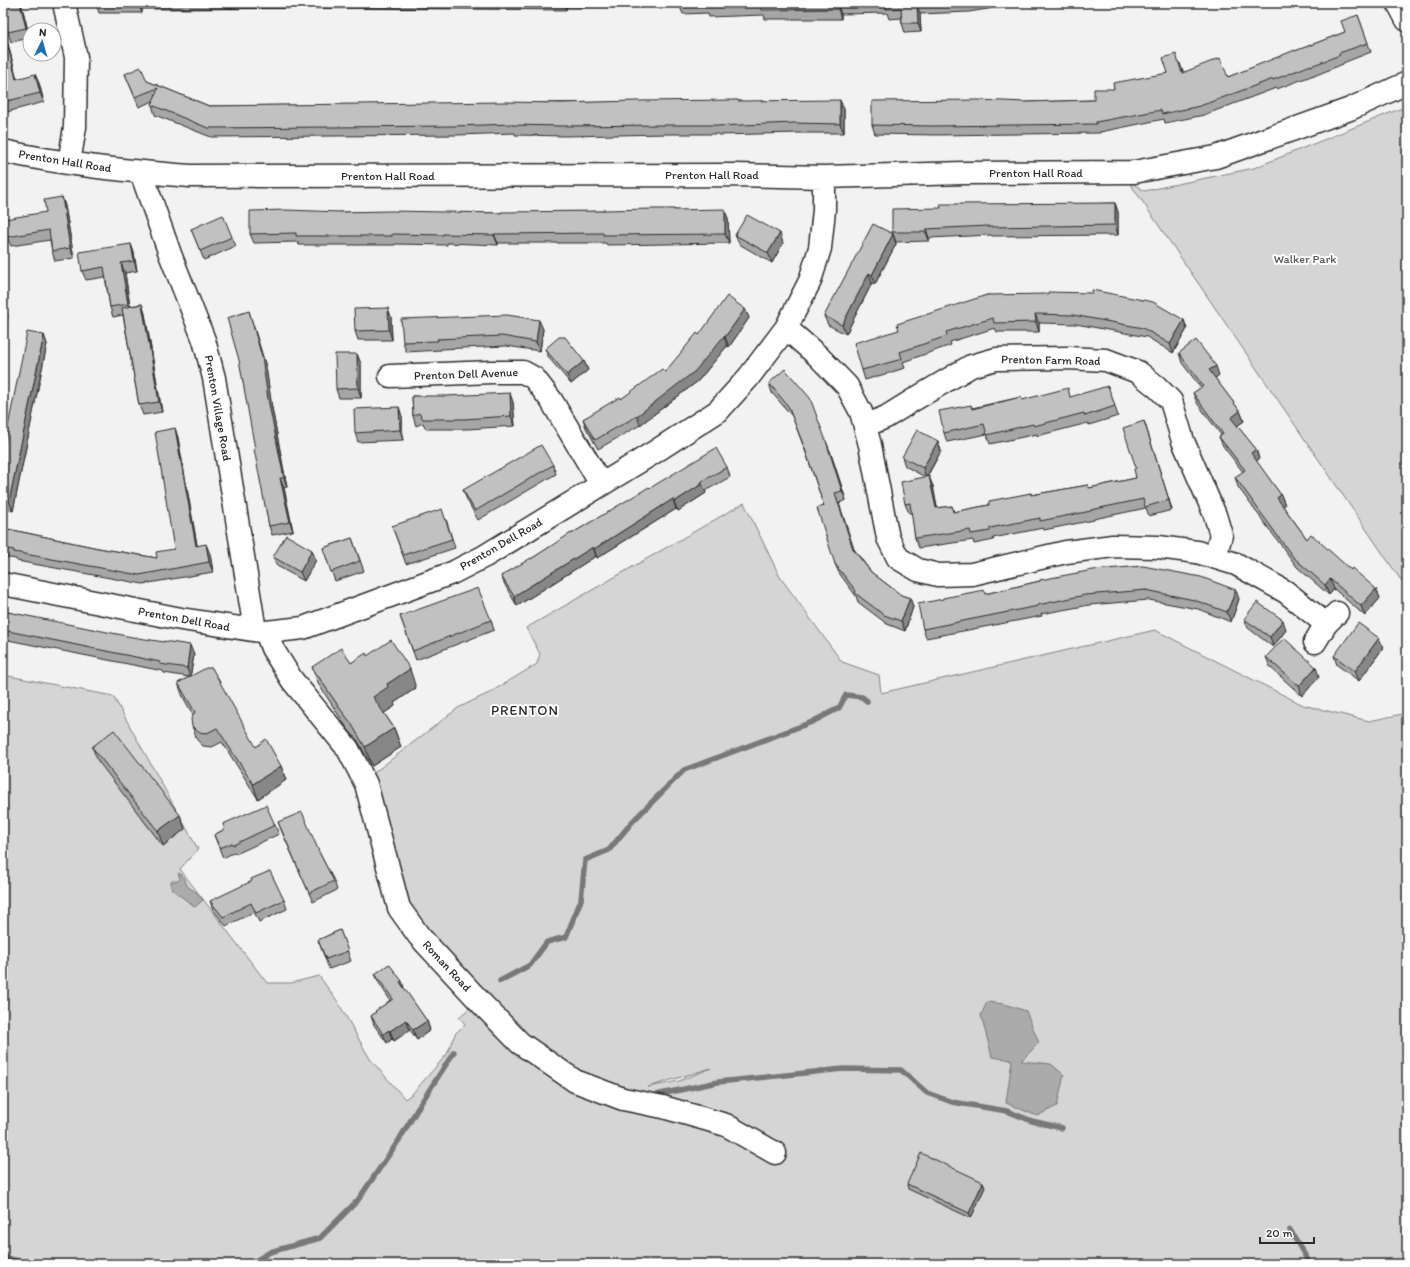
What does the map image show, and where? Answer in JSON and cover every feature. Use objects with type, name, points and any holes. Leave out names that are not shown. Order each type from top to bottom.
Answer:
[{"type":"street","points":[[64,3],[76,57],[76,126],[69,163]]},
{"type":"street","points":[[1398,3],[1407,20]]},
{"type":"street","name":"Prenton Hall Road","points":[[3,151],[69,163],[141,172],[190,176],[735,175],[824,177],[964,173],[1134,172],[1216,157],[1350,109],[1407,83]]},
{"type":"street","name":"Prenton Village Road","points":[[141,172],[170,254],[204,340],[214,378],[260,631]]},
{"type":"street","name":"Prenton Dell Road","points":[[3,584],[181,619],[260,631],[303,628],[452,573],[485,556],[718,411],[748,378],[786,328],[810,281],[820,248],[824,210],[824,177]]},
{"type":"street","points":[[786,328],[818,356],[847,386],[861,412],[865,426],[888,538],[898,558],[918,570],[938,575],[972,574],[1066,552],[1113,546],[1158,547],[1197,552],[1236,564],[1286,592],[1326,626]]},
{"type":"street","name":"Prenton Farm Road","points":[[865,426],[886,417],[915,398],[971,366],[996,359],[1068,358],[1106,360],[1138,372],[1157,387],[1171,401],[1183,441],[1215,515],[1221,535],[1215,557]]},
{"type":"street","name":"Prenton Dell Avenue","points":[[390,376],[523,372],[534,378],[550,400],[601,484]]},
{"type":"street","name":"Roman Road","points":[[260,631],[292,680],[348,749],[366,784],[399,908],[419,936],[483,1005],[520,1042],[575,1080],[623,1099],[663,1107],[726,1126],[775,1153]]},
{"type":"green space","name":"Walker Park","points":[[1407,106],[1407,589],[1127,179],[1144,191],[1254,168]]},
{"type":"green space","points":[[744,503],[780,577],[842,662],[879,675],[881,693],[1155,630],[1303,705],[1369,721],[1407,713],[1407,1264],[3,1264],[3,675],[113,696],[198,849],[180,869],[267,983],[291,983],[319,976],[338,1002],[370,1059],[405,1099],[413,1093],[447,1054],[455,1034],[465,1024],[459,1017],[476,1003],[501,1028],[508,1013],[500,1013],[405,908],[371,775],[458,708],[489,693],[537,664],[540,654],[526,628]],"holes":[[[711,1068],[679,1081],[648,1087]]]},
{"type":"shaded area","points":[[178,873],[182,875],[188,887],[196,892],[203,900],[195,907],[171,888],[171,881],[178,881],[180,879]]},
{"type":"shaded area","points":[[987,1002],[1004,1004],[1026,1011],[1039,1043],[1021,1061],[1051,1064],[1064,1075],[1057,1106],[1037,1116],[1006,1103],[1012,1060],[992,1057],[981,1015]]},
{"type":"building","points":[[3,3],[20,3],[25,22],[22,22],[22,29],[8,32],[3,11]]},
{"type":"building","points":[[96,3],[138,3],[138,4]]},
{"type":"building","points":[[679,3],[886,3],[838,5],[838,9],[762,10],[762,5],[706,7],[706,4],[679,5]]},
{"type":"building","points":[[886,3],[949,3],[917,5],[918,23],[902,23],[901,8],[886,9]]},
{"type":"building","points":[[1358,15],[1368,43],[1339,53],[1340,55],[1311,66],[1200,106],[1162,114],[1161,110],[1096,122],[1096,124],[932,126],[872,125],[872,101],[978,100],[1027,102],[1094,100],[1094,89],[1114,89],[1113,83],[1168,73],[1163,58],[1176,54],[1182,73],[1220,58],[1228,77],[1345,32],[1341,21]]},
{"type":"building","points":[[6,38],[16,79],[35,74],[40,93],[3,102],[3,39]]},
{"type":"building","points":[[141,67],[147,81],[209,106],[840,100],[840,124],[795,123],[716,126],[562,126],[512,124],[454,126],[208,128],[152,105],[158,88],[135,97],[125,74]]},
{"type":"building","points":[[62,197],[70,248],[52,251],[49,230],[7,237],[5,219],[46,212],[44,200]]},
{"type":"building","points":[[1115,203],[1115,225],[988,226],[926,229],[926,232],[892,232],[892,209],[941,208],[940,204]]},
{"type":"building","points":[[725,209],[725,234],[603,235],[603,233],[296,236],[296,233],[250,234],[250,211],[287,210],[340,212],[391,211],[501,213]]},
{"type":"building","points":[[223,215],[232,237],[200,251],[191,229]]},
{"type":"building","points":[[747,215],[780,233],[768,253],[735,235]]},
{"type":"building","points":[[873,224],[893,234],[872,275],[869,273],[842,325],[824,316]]},
{"type":"building","points":[[131,244],[134,261],[121,263],[128,304],[110,307],[104,267],[82,271],[79,252]]},
{"type":"building","points":[[1092,290],[1153,302],[1184,320],[1170,344],[1143,328],[1073,315],[1035,314],[1036,322],[994,323],[993,318],[946,332],[947,336],[900,352],[902,359],[862,370],[854,343],[899,330],[897,324],[987,295],[1048,294],[1048,292],[1092,293]]},
{"type":"building","points":[[727,296],[745,309],[725,337],[724,336],[695,371],[637,416],[595,440],[583,419],[620,397],[621,399],[662,369],[665,372],[697,333],[699,335]]},
{"type":"building","points":[[142,304],[159,402],[139,405],[122,308]]},
{"type":"building","points":[[388,308],[389,330],[355,331],[354,309]]},
{"type":"building","points":[[249,311],[262,357],[268,399],[284,478],[280,478],[290,522],[269,526],[239,360],[227,318]]},
{"type":"building","points":[[507,315],[539,320],[536,342],[502,336],[403,342],[401,319]]},
{"type":"building","points":[[27,332],[44,335],[9,501],[3,500],[3,451]]},
{"type":"building","points":[[559,337],[565,337],[584,361],[567,375],[545,349]]},
{"type":"building","points":[[1196,340],[1216,366],[1209,370],[1240,411],[1231,418],[1256,449],[1251,453],[1281,495],[1277,498],[1307,539],[1311,534],[1351,570],[1352,568],[1376,589],[1361,606],[1330,579],[1325,585],[1293,557],[1235,477],[1245,470],[1219,437],[1223,434],[1193,393],[1203,386],[1179,353]]},
{"type":"building","points":[[335,354],[357,354],[358,388],[336,389]]},
{"type":"building","points":[[785,369],[810,398],[842,491],[835,493],[853,549],[871,572],[901,595],[910,598],[901,621],[884,615],[855,593],[856,591],[835,564],[817,508],[824,506],[805,449],[788,406],[769,383]]},
{"type":"building","points":[[1108,386],[1115,406],[1085,416],[1084,413],[1034,426],[1033,424],[987,435],[984,424],[944,433],[939,411],[971,405],[972,409],[1021,397],[1022,400],[1068,388],[1070,397]]},
{"type":"building","points":[[510,393],[511,416],[464,419],[423,419],[419,413],[413,416],[412,396]]},
{"type":"building","points":[[399,407],[400,430],[355,433],[354,409]]},
{"type":"building","points":[[1144,421],[1169,500],[1145,507],[1143,499],[1040,521],[1040,518],[990,528],[990,531],[971,534],[970,530],[915,538],[910,503],[905,504],[901,482],[929,476],[936,508],[952,506],[953,512],[989,505],[989,501],[1031,493],[1031,495],[1088,485],[1089,488],[1136,478],[1134,469],[1136,468],[1123,428]]},
{"type":"building","points":[[175,428],[196,546],[206,544],[209,562],[139,575],[14,552],[14,550],[3,548],[3,528],[98,548],[157,558],[156,552],[174,549],[155,432]]},
{"type":"building","points":[[917,430],[938,441],[923,468],[902,457]]},
{"type":"building","points":[[541,445],[553,465],[475,511],[463,490]]},
{"type":"building","points":[[716,448],[727,467],[701,482],[702,484],[674,502],[673,499],[594,549],[593,547],[514,596],[501,576]]},
{"type":"building","points":[[442,509],[452,539],[403,555],[392,526]]},
{"type":"building","points":[[286,535],[312,550],[300,572],[273,557]]},
{"type":"building","points":[[352,538],[360,561],[331,572],[323,548]]},
{"type":"building","points":[[1143,566],[1201,577],[1236,590],[1227,612],[1194,600],[1146,590],[1085,595],[923,629],[918,604],[984,590],[985,594],[1040,580],[1093,570]]},
{"type":"building","points":[[478,588],[491,620],[413,651],[400,616]]},
{"type":"building","points":[[1257,602],[1283,620],[1270,637],[1244,619]]},
{"type":"building","points":[[3,611],[132,637],[190,645],[187,668],[160,664],[160,662],[3,630]]},
{"type":"building","points":[[1358,623],[1379,638],[1355,671],[1334,656]]},
{"type":"building","points":[[1284,638],[1316,667],[1299,686],[1266,657]]},
{"type":"building","points":[[391,640],[410,669],[387,684],[388,687],[373,697],[394,728],[365,747],[351,723],[312,667],[341,648],[351,663],[366,653],[367,656]]},
{"type":"building","points":[[206,668],[212,668],[256,747],[266,739],[281,766],[253,784],[217,728],[207,733],[198,732],[192,726],[191,719],[195,712],[178,683]]},
{"type":"building","points":[[114,730],[180,815],[158,831],[92,747]]},
{"type":"building","points":[[266,805],[275,825],[233,845],[232,843],[220,848],[214,835],[225,829],[223,824]]},
{"type":"building","points":[[302,812],[320,854],[334,881],[309,893],[278,822]]},
{"type":"building","points":[[270,871],[284,900],[256,913],[251,903],[223,917],[210,901],[252,881],[251,879]]},
{"type":"building","points":[[340,930],[348,951],[326,959],[318,940]]},
{"type":"building","points":[[389,964],[402,981],[400,982],[427,1021],[413,1030],[406,1020],[383,1034],[371,1016],[376,1012],[375,1011],[393,999],[375,974]]},
{"type":"building","points":[[921,1153],[983,1182],[969,1213],[907,1184]]},
{"type":"waterway","points":[[500,981],[530,965],[547,942],[566,937],[581,900],[585,860],[609,850],[632,822],[684,770],[812,722],[839,708],[846,695],[862,697],[867,701]]},
{"type":"waterway","points":[[250,1264],[270,1252],[320,1238],[358,1200],[399,1140],[454,1052]]},
{"type":"waterway","points":[[651,1096],[718,1082],[843,1069],[901,1070],[927,1093],[952,1102],[1007,1111],[1032,1121],[1062,1128]]},
{"type":"waterway","points":[[1290,1230],[1310,1264]]},
{"type":"waterway","points":[[3,1257],[30,1264]]},
{"type":"district","name":"PRENTON","points":[[525,710]]}]
